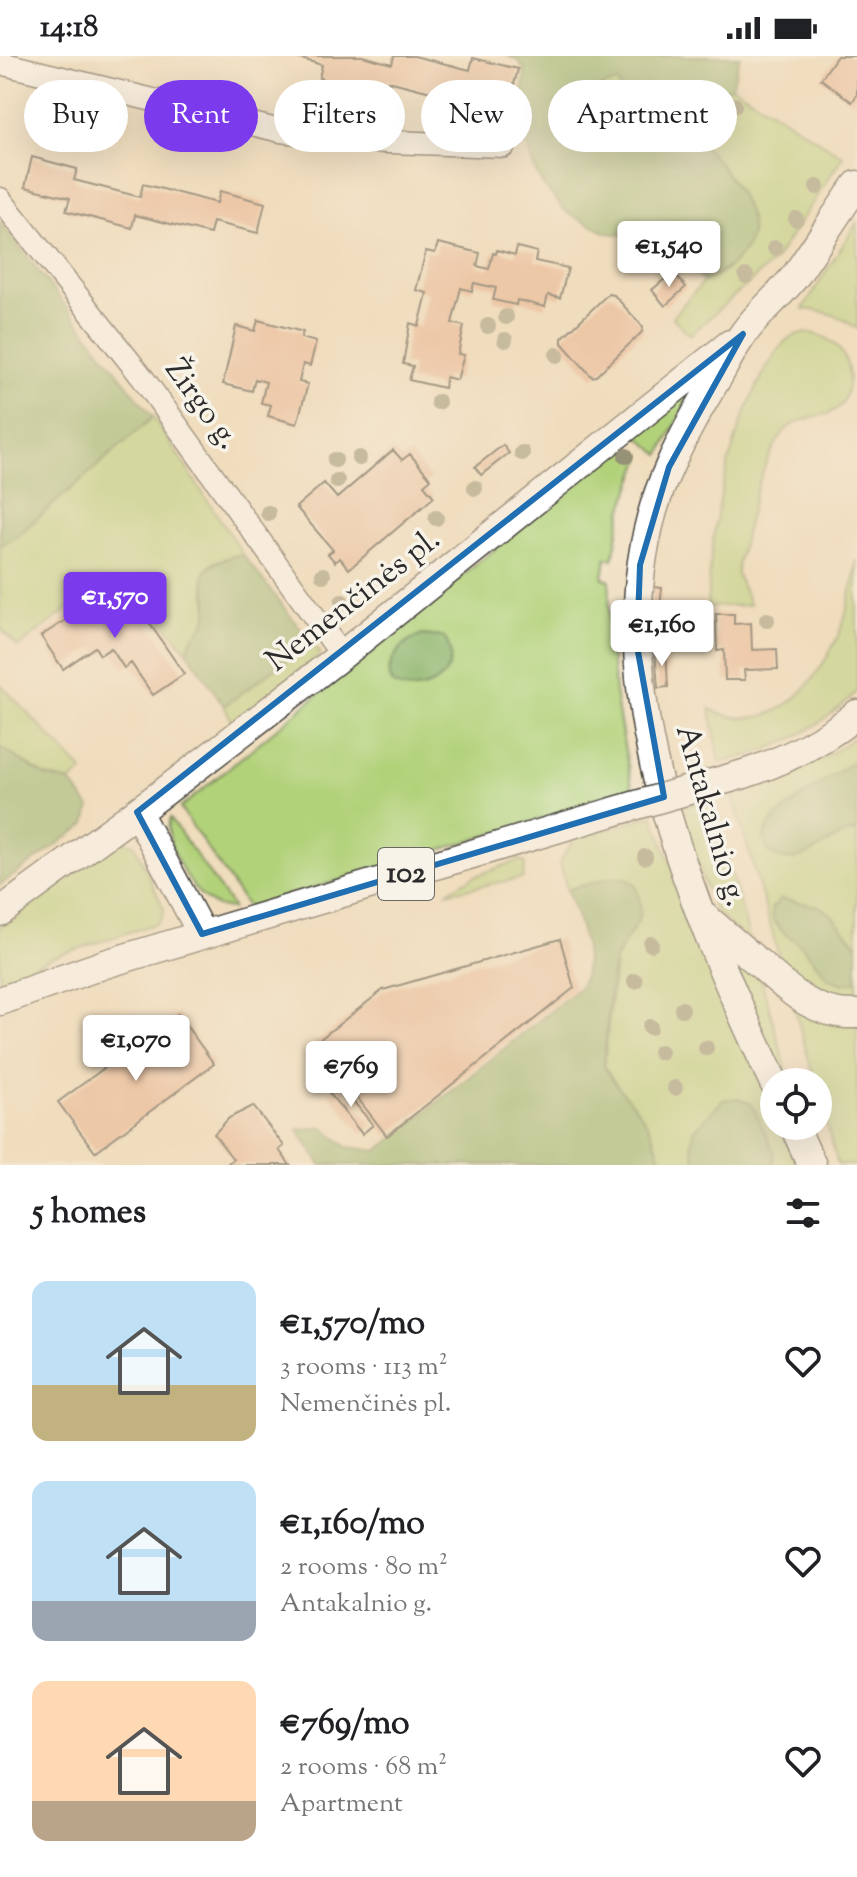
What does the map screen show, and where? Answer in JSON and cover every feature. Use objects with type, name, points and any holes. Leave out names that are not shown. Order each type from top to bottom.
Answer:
[{"type":"main road","name":"Antakalnio g.","points":[[767,1068],[734,998],[701,913],[669,819],[655,765],[637,646],[640,565],[648,529],[669,467],[690,423],[743,334],[795,276],[845,212],[857,185]]},
{"type":"main road","name":"Nemenčinės pl.","points":[[0,912],[342,655],[743,334]]},
{"type":"main road","name":"102","points":[[0,1001],[202,934],[779,763],[804,751],[857,714]]},
{"type":"main road","points":[[137,812],[202,934]]},
{"type":"main road","points":[[701,913],[794,995],[830,1012],[857,1014]]},
{"type":"main road","points":[[800,1140],[812,1165]]},
{"type":"street","points":[[0,63],[281,131],[361,141],[421,143]]},
{"type":"street","name":"Žirgo g.","points":[[0,199],[142,377],[342,655]]},
{"type":"highlighted area","points":[[743,334],[669,467],[640,565],[637,646],[664,797],[202,934],[137,812]]},
{"type":"green space","points":[[507,56],[740,56],[734,80],[548,80],[548,152],[709,152],[726,173],[747,211],[751,234],[745,250],[726,268],[704,281],[661,239],[607,233],[567,213],[543,185],[529,152],[532,152],[532,80],[524,80],[525,72],[518,60]]},
{"type":"green space","points":[[737,89],[843,156],[775,260],[690,335],[672,317],[704,281],[724,272],[738,258],[751,234],[748,213],[725,171],[709,152],[737,152]]},
{"type":"green space","points":[[0,222],[153,417],[16,537],[0,546]]},
{"type":"green space","points":[[857,222],[857,329],[832,314],[803,309]]},
{"type":"green space","points":[[811,333],[833,343],[845,360],[848,381],[842,404],[835,410],[789,427],[767,462],[755,494],[738,561],[737,574],[750,605],[707,607],[717,515],[740,425],[766,369],[781,346],[795,335]]},
{"type":"green space","points":[[696,383],[660,455],[637,435]]},
{"type":"green space","points":[[153,417],[244,556],[220,560],[206,571],[208,612],[206,620],[190,642],[188,652],[142,601],[103,582],[18,647],[0,628],[0,546],[16,537]]},
{"type":"green space","points":[[626,446],[641,459],[622,511],[613,559],[606,558],[603,578],[610,580],[612,661],[633,791],[248,908],[180,808],[584,476]]},
{"type":"green space","points":[[236,555],[244,556],[311,642],[224,706],[188,652],[190,642],[206,619],[205,574],[219,561]]},
{"type":"green space","points":[[857,560],[857,692],[826,718],[794,738],[720,763],[710,709],[732,716],[752,717],[771,713],[802,691],[837,638],[847,610]]},
{"type":"green space","points":[[422,635],[444,637],[450,649],[446,671],[439,680],[417,689],[391,683],[390,667],[396,653]]},
{"type":"green space","points":[[311,642],[320,653],[316,659],[233,723],[224,706]]},
{"type":"green space","points":[[0,684],[83,771],[70,782],[46,776],[0,747]]},
{"type":"green space","points":[[857,735],[857,759],[780,815],[767,828],[795,859],[844,832],[857,831],[857,945],[828,914],[788,900],[784,933],[803,947],[831,979],[857,981],[857,1000],[845,1000],[812,989],[794,975],[779,956],[733,796],[798,771]]},
{"type":"green space","points":[[0,747],[45,776],[70,782],[90,807],[86,824],[0,885]]},
{"type":"green space","points":[[857,759],[857,831],[795,859],[780,858],[769,851],[764,842],[765,834],[775,819]]},
{"type":"green space","points":[[711,799],[751,944],[718,914],[712,904],[677,808]]},
{"type":"green space","points":[[653,815],[713,971],[760,1080],[760,1140],[788,1140],[798,1165],[663,1165],[647,1124],[604,1066],[615,961],[621,950],[609,878],[567,890],[560,862],[574,839]]},
{"type":"green space","points":[[170,818],[232,909],[211,903],[193,886],[173,850]]},
{"type":"green space","points":[[120,841],[134,844],[164,909],[158,923],[52,957],[0,981],[0,926]]},
{"type":"green space","points":[[519,860],[525,863],[523,878],[445,893],[475,876]]},
{"type":"green space","points":[[609,878],[623,878],[634,883],[640,910],[639,919],[614,964],[604,1066],[647,1124],[663,1165],[321,1165],[298,1130],[323,1127],[347,1147],[377,1151],[579,988],[586,965],[585,952],[580,926],[567,890]]},
{"type":"green space","points":[[781,899],[819,906],[832,915],[857,945],[857,981],[843,984],[829,979],[802,946],[784,933],[773,920],[772,908]]},
{"type":"green space","points":[[728,954],[761,979],[786,1068],[781,1068]]},
{"type":"green space","points":[[794,1007],[857,1025],[857,1165],[838,1165],[831,1140],[832,1068],[811,1068]]},
{"type":"green space","points":[[738,1098],[752,1104],[760,1121],[760,1140],[768,1140],[774,1152],[774,1165],[696,1165],[692,1144],[694,1130],[723,1100]]},
{"type":"building","points":[[291,56],[362,56],[392,64],[394,56],[414,56],[470,70],[473,58],[518,69],[515,80],[421,80],[421,89],[405,85],[405,80],[319,78],[322,65]]},
{"type":"building","points":[[837,56],[857,56],[857,95],[852,102],[821,79]]},
{"type":"building","points":[[32,157],[77,169],[74,180],[140,197],[143,184],[217,203],[220,191],[265,203],[258,233],[213,222],[210,234],[135,215],[132,228],[66,211],[70,198],[25,187]]},
{"type":"building","points":[[438,243],[480,253],[477,266],[489,269],[493,253],[496,254],[497,250],[515,255],[517,247],[537,252],[535,261],[568,268],[560,298],[548,295],[545,307],[517,300],[516,305],[493,300],[496,288],[474,283],[472,291],[461,288],[452,323],[464,326],[458,354],[464,355],[457,380],[446,377],[444,388],[409,380],[413,366],[403,364],[410,323],[419,326],[427,293],[416,290],[426,251],[435,253]]},
{"type":"building","points":[[673,272],[686,287],[665,306],[652,290]]},
{"type":"building","points":[[608,294],[614,295],[643,327],[642,332],[592,377],[562,343],[562,338]]},
{"type":"building","points":[[258,320],[303,332],[301,338],[316,342],[310,366],[303,364],[299,382],[308,384],[297,424],[268,416],[271,405],[261,403],[266,382],[255,379],[252,391],[223,384],[236,326],[255,331]]},
{"type":"building","points":[[503,445],[509,453],[481,475],[475,467]]},
{"type":"building","points":[[393,450],[402,460],[410,454],[431,479],[424,485],[434,497],[349,569],[340,558],[335,562],[328,554],[333,550],[296,507],[324,483],[337,498]]},
{"type":"building","points":[[653,587],[662,588],[660,607],[652,606]]},
{"type":"building","points":[[108,593],[121,593],[135,602],[184,674],[153,695],[131,663],[124,668],[111,648],[100,655],[95,647],[63,669],[41,636]]},
{"type":"building","points":[[716,614],[734,614],[734,624],[751,623],[752,650],[777,649],[778,669],[744,670],[745,680],[725,680],[724,650],[717,651]]},
{"type":"building","points":[[666,649],[668,687],[658,688],[655,650]]},
{"type":"building","points":[[560,939],[574,988],[387,1136],[315,1043],[383,990]]},
{"type":"building","points":[[178,1014],[214,1064],[95,1152],[58,1102]]},
{"type":"building","points":[[340,1085],[373,1125],[362,1134],[329,1093]]},
{"type":"building","points":[[253,1106],[284,1146],[279,1150],[290,1165],[226,1165],[233,1159],[214,1134],[229,1118]]}]
